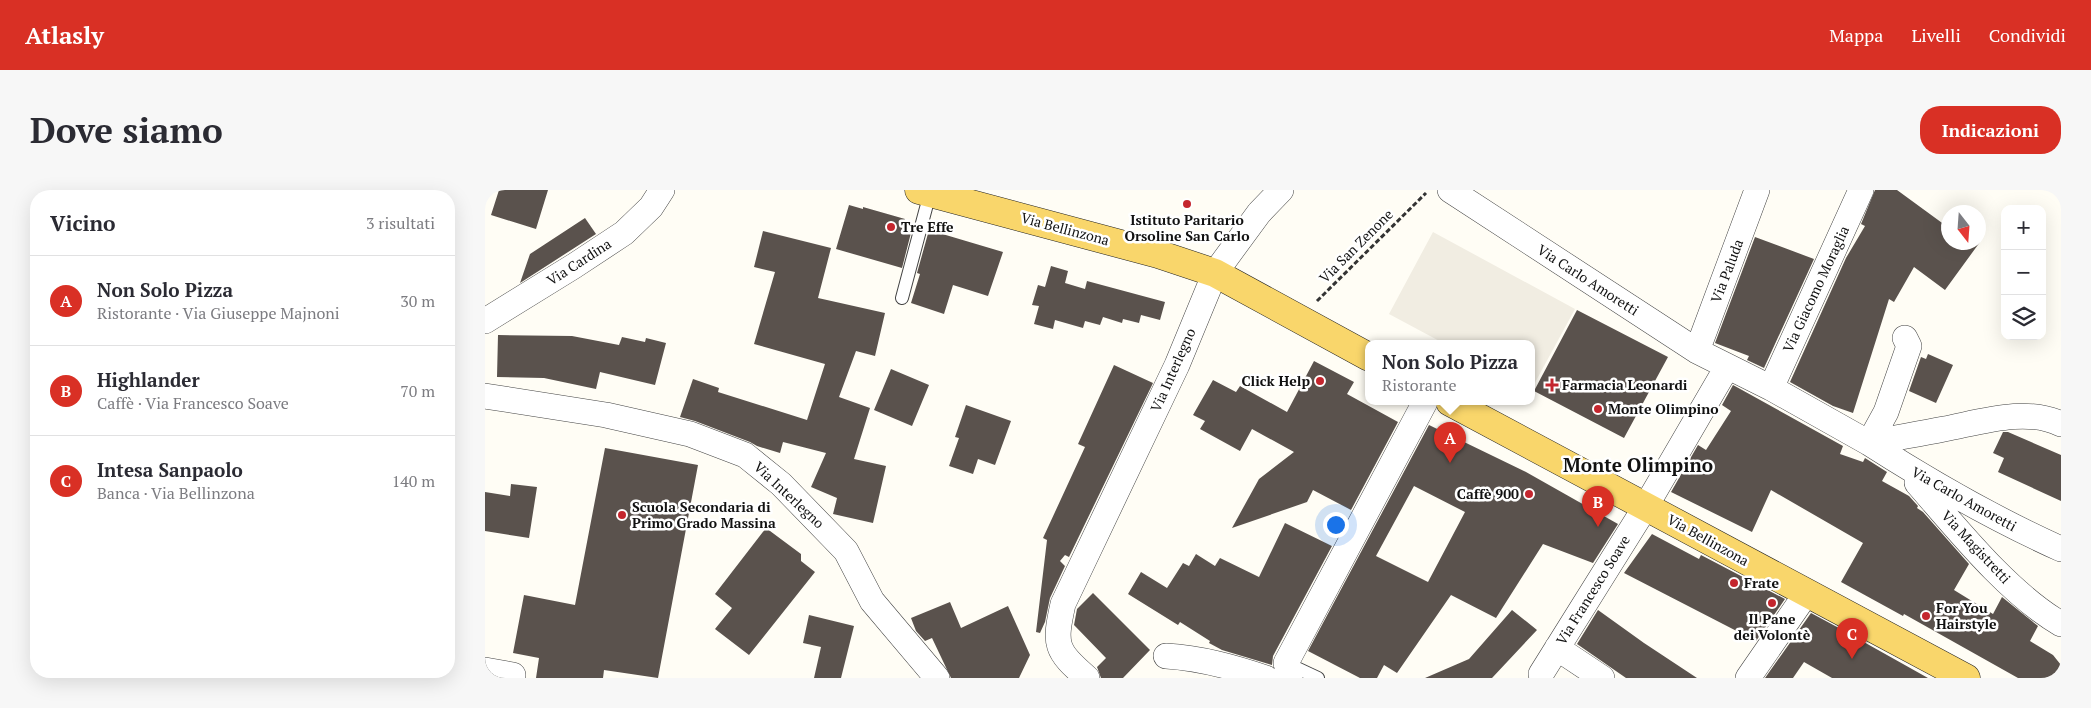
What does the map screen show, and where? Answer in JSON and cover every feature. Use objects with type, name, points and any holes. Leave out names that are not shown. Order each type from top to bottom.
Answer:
[{"type":"main road","name":"Via Bellinzona","points":[[924,192],[1111,241],[1215,272],[1365,355]]},
{"type":"main road","name":"Via Bellinzona","points":[[1457,405],[1806,594],[1966,678]]},
{"type":"street","name":"Via Cardina","points":[[485,321],[624,233],[651,207],[662,190]]},
{"type":"street","points":[[1215,272],[1259,213],[1281,190]]},
{"type":"street","name":"Via Carlo Amoretti","points":[[1450,190],[1697,351],[1771,388],[1869,443],[1945,491],[2017,529],[2061,549]]},
{"type":"street","name":"Via Paluda","points":[[1697,351],[1758,190]]},
{"type":"street","name":"Via Giacomo Moraglia","points":[[1771,388],[1861,190]]},
{"type":"street","name":"Via Interlegno","points":[[1087,678],[1069,662],[1061,651],[1057,631],[1063,604],[1177,365],[1215,272]]},
{"type":"street","points":[[1869,443],[1886,412],[1909,346],[1905,338]]},
{"type":"street","points":[[1646,506],[1727,367]]},
{"type":"street","name":"Via Interlegno","points":[[485,396],[607,416],[690,434],[745,455],[781,484],[846,551],[872,601],[937,678]]},
{"type":"street","points":[[1288,671],[1423,405]]},
{"type":"street","points":[[1869,443],[1998,418],[2029,416],[2061,424]]},
{"type":"street","name":"Via Magistretti","points":[[1898,462],[2021,596],[2061,624]]},
{"type":"street","name":"Via Francesco Soave","points":[[1541,674],[1646,506]]},
{"type":"street","points":[[1748,678],[1806,594]]},
{"type":"street","points":[[1557,648],[1602,678]]},
{"type":"street","points":[[1166,656],[1184,657],[1226,665],[1265,678]]},
{"type":"street","points":[[485,670],[513,675]]},
{"type":"lane","points":[[902,298],[924,192]]},
{"type":"lane","points":[[1288,671],[1318,678]]},
{"type":"path","name":"Via San Zenone","points":[[1299,319],[1429,190]]},
{"type":"shaded area","points":[[1433,232],[1575,309],[1535,383],[1535,340],[1438,340],[1389,314]]},
{"type":"building","points":[[499,190],[548,190],[536,229],[491,215]]},
{"type":"building","points":[[1875,190],[1897,190],[1941,222],[1941,250],[1974,250],[1945,290],[1914,267],[1894,302],[1889,299],[1853,413],[1833,406],[1790,382],[1846,258],[1865,226],[1861,224]]},
{"type":"building","points":[[849,205],[905,219],[904,222],[913,225],[902,268],[836,249]]},
{"type":"building","points":[[585,218],[596,234],[520,283],[530,254]]},
{"type":"building","points":[[929,230],[1003,252],[988,296],[953,285],[944,314],[911,303],[920,274],[917,273]]},
{"type":"building","points":[[763,231],[831,248],[818,298],[885,313],[875,356],[856,351],[839,397],[870,408],[854,459],[886,466],[873,523],[833,514],[837,498],[811,487],[826,453],[783,442],[780,453],[680,417],[693,379],[719,388],[718,392],[807,420],[825,364],[754,344],[775,272],[754,267]]},
{"type":"building","points":[[1755,237],[1814,259],[1764,368],[1747,360],[1749,356],[1715,343]]},
{"type":"building","points":[[1051,266],[1068,271],[1065,283],[1085,289],[1087,281],[1165,302],[1160,320],[1141,315],[1139,323],[1123,319],[1122,323],[1103,317],[1100,325],[1085,321],[1083,328],[1055,320],[1053,329],[1034,324],[1039,306],[1032,305],[1038,285],[1045,287]]},
{"type":"building","points":[[1577,310],[1668,357],[1624,438],[1535,392]]},
{"type":"building","points":[[498,335],[572,336],[619,345],[622,337],[645,342],[646,338],[666,343],[655,385],[600,372],[596,389],[544,378],[497,377]]},
{"type":"building","points":[[1928,354],[1953,365],[1936,403],[1909,391],[1921,357],[1926,359]]},
{"type":"building","points":[[1314,361],[1354,382],[1347,394],[1398,422],[1351,510],[1313,490],[1307,502],[1232,528],[1259,479],[1294,452],[1252,429],[1240,451],[1200,429],[1205,421],[1193,415],[1213,380],[1236,392],[1240,386],[1287,412]]},
{"type":"building","points":[[1114,365],[1153,383],[1069,557],[1065,555],[1060,561],[1065,566],[1050,598],[1045,622],[1040,633],[1036,632],[1047,540],[1043,538],[1085,447],[1078,444]]},
{"type":"building","points":[[891,369],[929,385],[912,426],[874,410]]},
{"type":"building","points":[[1733,385],[1843,446],[1840,454],[1863,462],[1865,458],[1887,472],[1882,481],[1909,496],[1918,506],[1917,508],[1923,512],[1969,564],[1954,590],[1993,614],[2002,597],[2038,626],[2030,641],[2053,655],[2061,665],[2061,678],[2018,678],[1904,614],[1903,616],[1841,582],[1863,543],[1771,490],[1752,532],[1671,492],[1698,445],[1706,450],[1731,411],[1722,405]]},
{"type":"building","points":[[966,405],[1011,421],[995,465],[978,459],[973,474],[949,466],[959,438],[955,437]]},
{"type":"building","points":[[1429,425],[1526,472],[1618,524],[1593,563],[1543,544],[1496,618],[1451,595],[1397,673],[1384,665],[1377,678],[1360,678],[1308,651]],"holes":[[[1414,486],[1465,512],[1428,582],[1376,556]]]},
{"type":"building","points":[[2003,432],[2008,432],[2061,455],[2061,501],[1998,472],[2004,458],[1993,453]]},
{"type":"building","name":"Scuola Secondaria di Primo Grado Massina","points":[[605,448],[698,465],[658,678],[604,670],[603,678],[536,678],[539,658],[513,653],[524,595],[575,605]]},
{"type":"building","points":[[511,484],[537,487],[529,538],[485,531],[485,492],[510,496]]},
{"type":"building","points":[[1285,523],[1332,546],[1273,656],[1272,665],[1222,650],[1180,622],[1178,625],[1128,594],[1141,572],[1167,588],[1183,563],[1189,566],[1196,554],[1215,566],[1220,558],[1259,577]]},
{"type":"building","points":[[766,528],[801,554],[801,561],[815,572],[749,655],[715,629],[732,608],[715,594]]},
{"type":"building","points":[[1652,534],[1699,559],[1701,555],[1785,599],[1756,641],[1624,573]]},
{"type":"building","points":[[1093,593],[1150,650],[1123,678],[1101,678],[1097,667],[1106,658],[1074,625],[1077,609]]},
{"type":"building","points":[[950,602],[961,628],[1008,606],[1030,655],[1019,678],[951,678],[932,638],[925,641],[916,631],[911,618]]},
{"type":"building","points":[[1512,610],[1537,630],[1492,678],[1425,678],[1469,659]]},
{"type":"building","points":[[1598,610],[1697,678],[1626,678],[1577,644]]},
{"type":"building","points":[[1811,613],[1928,678],[1832,678],[1804,662],[1793,678],[1765,678]]},
{"type":"building","points":[[809,615],[854,626],[841,678],[814,678],[821,647],[803,643]]},
{"type":"place","name":"Istituto Paritario Orsoline San Carlo","points":[[1187,204]]},
{"type":"place","name":"Tre Effe","points":[[891,227]]},
{"type":"place","name":"Click Help","points":[[1320,381]]},
{"type":"place","name":"Farmacia Leonardi","points":[[1552,385]]},
{"type":"place","name":"Monte Olimpino","points":[[1598,409]]},
{"type":"place","name":"Non Solo Pizza","points":[[1450,463]]},
{"type":"place","name":"Caffè 900","points":[[1529,494]]},
{"type":"place","name":"Scuola Secondaria di Primo Grado Massina","points":[[622,515]]},
{"type":"place","name":"Highlander","points":[[1598,527]]},
{"type":"place","name":"Frate","points":[[1734,583]]},
{"type":"place","name":"Il Pane dei Volontè","points":[[1772,603]]},
{"type":"place","name":"For You Hairstyle","points":[[1926,616]]},
{"type":"place","name":"Intesa Sanpaolo","points":[[1852,659]]},
{"type":"district","name":"Monte Olimpino","points":[[1638,465]]}]
